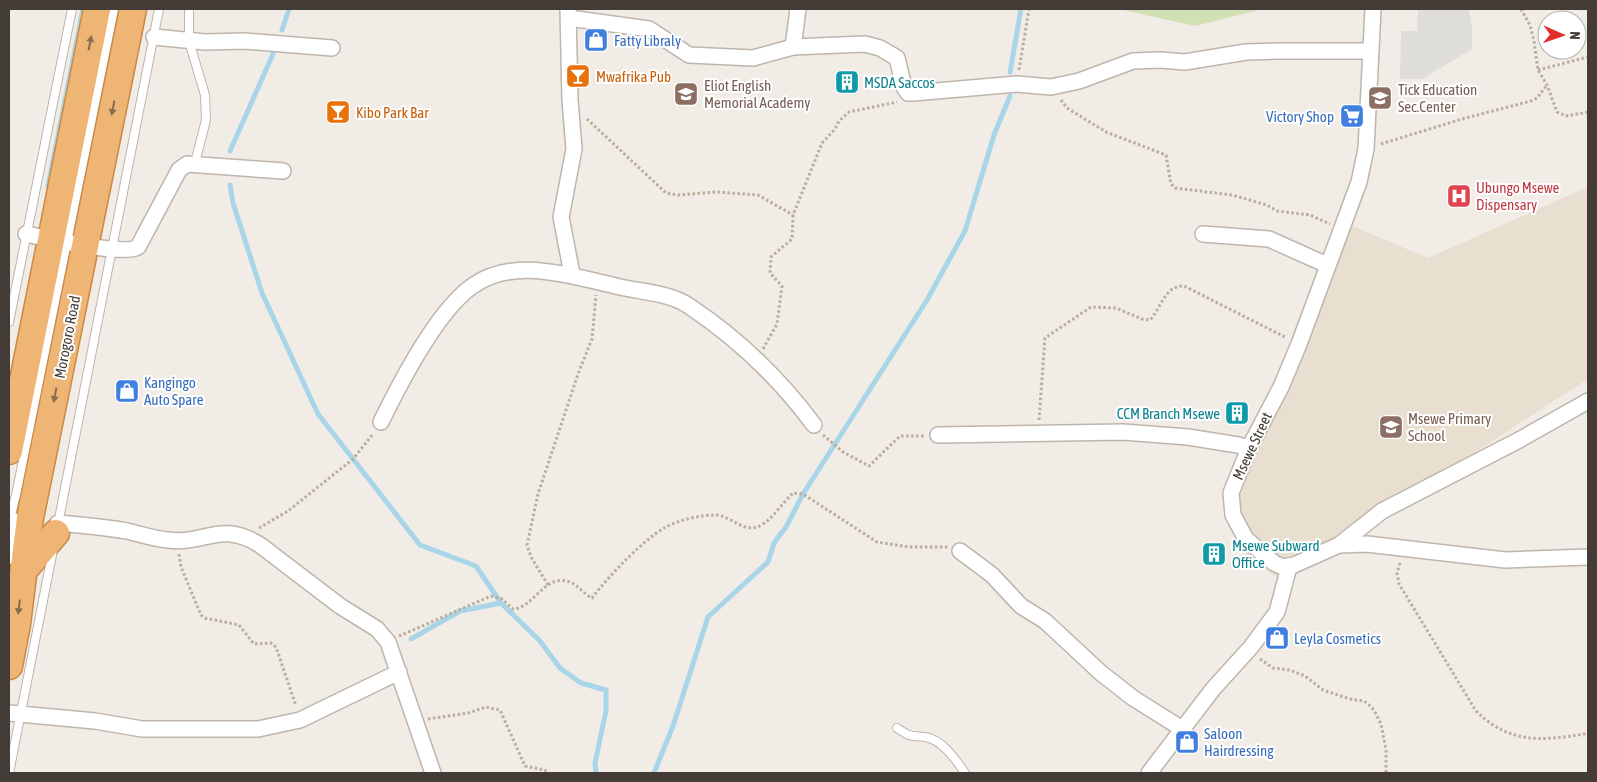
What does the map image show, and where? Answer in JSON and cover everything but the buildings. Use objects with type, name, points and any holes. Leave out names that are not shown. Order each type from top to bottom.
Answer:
[{"type":"highway","name":"Morogoro Road","points":[[9,666],[17,624],[16,565],[30,518],[68,242],[97,9]]},
{"type":"highway","name":"Morogoro Road","points":[[9,451],[133,9]]},
{"type":"highway","points":[[16,565],[57,528]]},
{"type":"street","points":[[793,47],[798,9]]},
{"type":"street","name":"Msewe Street","points":[[1289,567],[1274,563],[1246,539],[1233,516],[1231,493],[1249,448],[1281,387],[1299,344],[1359,182],[1366,149],[1373,9]]},
{"type":"street","points":[[572,274],[561,217],[574,149],[570,100],[568,14],[649,29],[689,55],[753,58],[793,47],[865,44],[880,48],[897,58],[904,87],[908,92],[1017,84],[1051,87],[1079,81],[1133,61],[1160,60],[1184,62],[1246,52],[1371,51]]},
{"type":"street","points":[[154,37],[189,41],[244,41],[332,48]]},
{"type":"street","points":[[26,234],[112,249],[130,250],[138,247],[179,170],[188,164],[195,163],[283,172]]},
{"type":"street","points":[[1203,234],[1269,239],[1327,265]]},
{"type":"street","points":[[382,422],[393,398],[449,306],[474,285],[489,276],[518,270],[572,274],[618,287],[671,298],[688,304],[757,360],[793,397],[814,425]]},
{"type":"street","points":[[1155,772],[1213,689],[1251,647],[1277,612],[1289,567],[1339,545],[1382,511],[1519,440],[1588,401]]},
{"type":"street","points":[[938,435],[1038,435],[1123,432],[1188,437],[1249,448]]},
{"type":"street","points":[[57,528],[109,528],[180,541],[216,534],[234,533],[246,536],[340,606],[377,629],[388,642],[433,773]]},
{"type":"street","points":[[1339,545],[1367,544],[1504,560],[1588,557]]},
{"type":"street","points":[[960,550],[992,575],[1021,606],[1045,621],[1102,673],[1133,698],[1184,730]]},
{"type":"street","points":[[15,714],[95,721],[142,729],[258,729],[300,720],[399,672]]},
{"type":"lane","points":[[9,322],[72,9]]},
{"type":"lane","name":"Morogoro Road","points":[[9,522],[68,242],[114,9]]},
{"type":"lane","points":[[9,773],[15,714],[57,528],[159,9]]},
{"type":"lane","points":[[189,9],[189,41],[205,95],[206,120],[195,163]]},
{"type":"lane","name":"Morogoro Road","points":[[16,495],[16,565]]},
{"type":"lane","points":[[896,728],[910,738],[927,737],[941,745],[953,756],[965,773]]},
{"type":"path","points":[[1017,84],[1029,9]]},
{"type":"path","points":[[1521,9],[1534,41],[1538,70],[1547,85],[1557,112],[1560,114],[1578,115],[1588,112]]},
{"type":"path","points":[[1538,70],[1588,57]]},
{"type":"path","points":[[1366,149],[1537,98],[1547,85]]},
{"type":"path","points":[[1051,87],[1067,108],[1106,132],[1166,154],[1171,184],[1175,188],[1248,198],[1267,205],[1276,211],[1310,215],[1342,229]]},
{"type":"path","points":[[757,360],[777,324],[777,308],[782,291],[782,286],[770,273],[769,265],[774,253],[792,239],[793,215],[822,143],[845,114],[899,102],[906,98],[908,92]]},
{"type":"path","points":[[570,100],[579,111],[666,193],[678,195],[716,192],[758,195],[793,215]]},
{"type":"path","points":[[548,586],[531,557],[527,545],[538,494],[578,374],[592,339],[598,280]]},
{"type":"path","points":[[1038,435],[1044,338],[1091,307],[1116,308],[1142,319],[1150,320],[1169,291],[1176,286],[1184,286],[1299,344]]},
{"type":"path","points":[[246,536],[288,511],[354,459],[382,422]]},
{"type":"path","points":[[826,440],[869,466],[900,436],[938,435]]},
{"type":"path","points":[[388,642],[492,596],[502,599],[513,609],[519,609],[548,586],[568,581],[592,598],[601,586],[665,528],[691,518],[718,515],[739,526],[763,525],[793,494],[803,494],[877,542],[901,547],[947,547],[960,550]]},
{"type":"path","points":[[180,541],[178,553],[181,567],[201,614],[205,618],[239,625],[254,644],[271,643],[276,647],[300,720]]},
{"type":"path","points":[[1405,548],[1397,573],[1399,584],[1476,711],[1486,721],[1510,735],[1546,740],[1584,734],[1588,736]]},
{"type":"path","points":[[1251,647],[1256,656],[1273,668],[1299,673],[1323,690],[1350,700],[1364,701],[1374,710],[1381,724],[1386,750],[1386,773]]},
{"type":"path","points":[[416,722],[468,713],[486,707],[500,710],[525,766],[544,770],[547,773]]},
{"type":"shaded area","points":[[1418,9],[1469,9],[1472,49],[1422,79],[1400,79],[1401,31],[1417,31]]},
{"type":"shaded area","name":"Msewe Primary School","points":[[1588,187],[1588,379],[1440,475],[1283,582],[1239,550],[1231,515],[1350,225],[1428,258]]},
{"type":"green space","points":[[1119,9],[1263,9],[1195,26]]},
{"type":"waterway","points":[[48,186],[83,9]]},
{"type":"waterway","points":[[282,30],[289,9]]},
{"type":"waterway","points":[[1010,72],[1021,9]]},
{"type":"waterway","points":[[230,151],[273,54]]},
{"type":"waterway","points":[[654,773],[673,726],[708,617],[768,562],[774,543],[786,527],[803,494],[927,300],[965,231],[994,135],[1010,96]]},
{"type":"waterway","points":[[230,185],[233,203],[262,293],[318,414],[420,545],[476,566],[501,603],[540,641],[560,668],[581,683],[606,690],[606,711],[595,763],[596,773]]},
{"type":"waterway","points":[[411,639],[460,611],[501,603]]},
{"type":"place","name":"Fatty Libraly","points":[[596,40]]},
{"type":"place","name":"Mwafrika Pub","points":[[578,76]]},
{"type":"place","name":"MSDA Saccos","points":[[847,82]]},
{"type":"place","name":"Eliot English Memorial Academy","points":[[686,94]]},
{"type":"place","name":"Tick Education Sec.Center","points":[[1380,98]]},
{"type":"place","name":"Kibo Park Bar","points":[[338,112]]},
{"type":"place","name":"Victory Shop","points":[[1352,116]]},
{"type":"place","name":"Ubungo Msewe Dispensary","points":[[1459,196]]},
{"type":"place","name":"Kangingo Auto Spare","points":[[127,391]]},
{"type":"place","name":"CCM Branch Msewe","points":[[1237,413]]},
{"type":"place","name":"Msewe Primary School","points":[[1391,427]]},
{"type":"place","name":"Msewe Subward Office","points":[[1214,554]]},
{"type":"place","name":"Leyla Cosmetics","points":[[1277,638]]},
{"type":"place","name":"Saloon Hairdressing","points":[[1187,742]]}]
